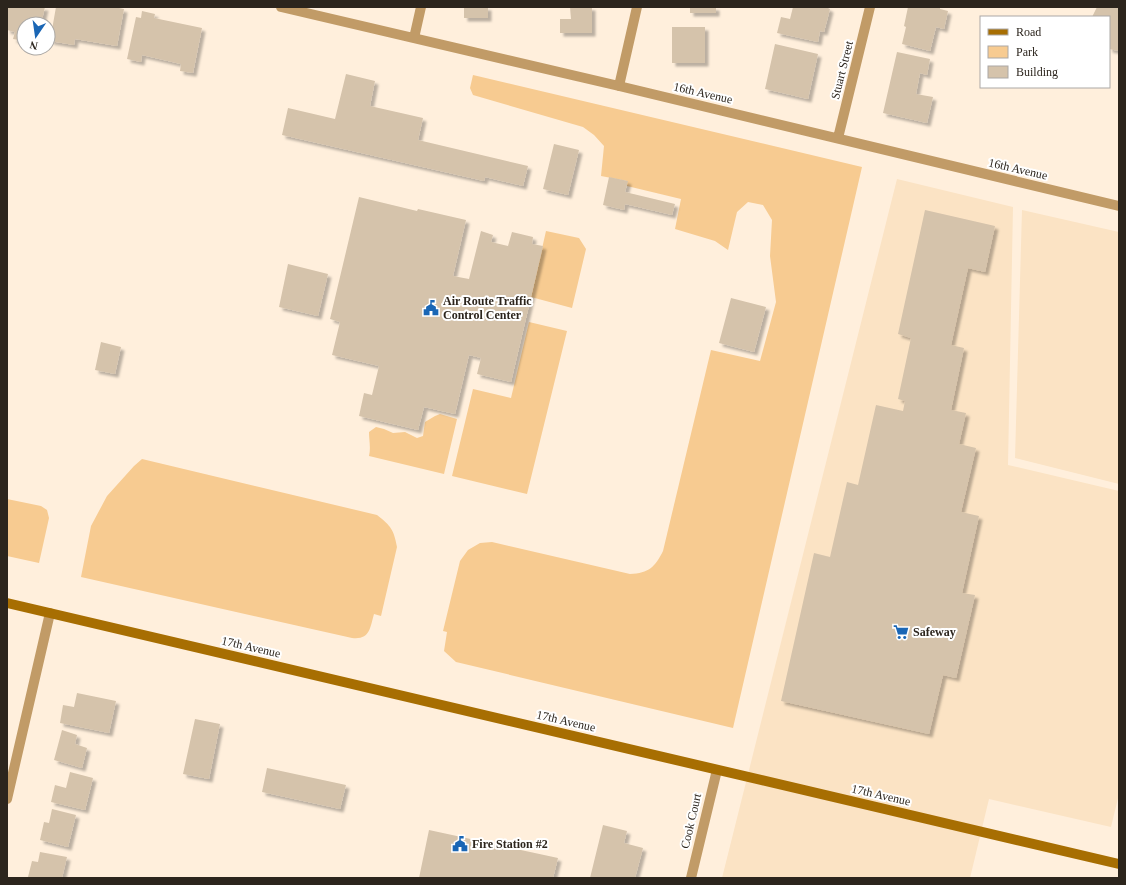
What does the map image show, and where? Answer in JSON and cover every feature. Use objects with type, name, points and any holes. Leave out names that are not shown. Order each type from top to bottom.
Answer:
[{"type":"main road","name":"17th Avenue","points":[[7,603],[1119,864]]},
{"type":"street","name":"16th Avenue","points":[[281,7],[838,138],[1119,206]]},
{"type":"street","points":[[414,38],[421,7]]},
{"type":"street","points":[[619,86],[637,7]]},
{"type":"street","name":"Stuart Street","points":[[838,138],[870,7]]},
{"type":"street","points":[[7,799],[50,613]]},
{"type":"street","name":"Cook Court","points":[[691,878],[717,770]]},
{"type":"shaded area","points":[[897,179],[1013,207],[1008,465],[1119,491],[1119,794],[1111,827],[989,799],[970,878],[722,878]]},
{"type":"shaded area","points":[[1022,210],[1119,232],[1119,484],[1015,458]]},
{"type":"green space","points":[[473,75],[862,167],[733,728],[456,662],[444,651],[447,632],[443,631],[460,561],[468,550],[480,543],[492,542],[630,574],[647,571],[654,565],[663,551],[711,350],[760,361],[776,302],[770,256],[772,220],[763,205],[748,202],[737,212],[728,250],[715,241],[675,229],[681,199],[627,186],[627,181],[601,176],[604,146],[594,135],[583,127],[473,95],[470,88]]},
{"type":"green space","points":[[546,231],[579,238],[586,249],[572,308],[531,297]]},
{"type":"green space","points":[[529,322],[567,331],[527,494],[452,476],[473,389],[511,398]]},
{"type":"green space","points":[[440,414],[457,419],[444,474],[369,456],[369,432],[376,427],[393,433],[405,432],[417,438],[423,436],[425,422]]},
{"type":"green space","points":[[142,459],[377,515],[386,522],[391,529],[395,536],[397,547],[381,616],[374,614],[370,628],[366,635],[358,638],[352,638],[81,577],[91,526],[107,496]]},
{"type":"green space","points":[[7,499],[41,506],[47,510],[49,518],[39,563],[7,556]]},
{"type":"building","points":[[7,7],[45,7],[43,16],[16,16],[16,40],[13,39],[15,32],[7,30]]},
{"type":"building","points":[[56,7],[114,7],[124,9],[117,46],[75,39],[74,45],[56,42],[56,16],[54,16]]},
{"type":"building","points":[[464,7],[488,7],[488,18],[464,18]]},
{"type":"building","points":[[570,7],[592,7],[592,33],[560,33],[560,19],[571,19]]},
{"type":"building","points":[[690,7],[716,7],[716,13],[690,13]]},
{"type":"building","points":[[793,7],[826,7],[830,9],[824,32],[820,31],[818,42],[777,33],[781,17],[790,19]]},
{"type":"building","points":[[908,7],[940,7],[940,9],[948,11],[944,29],[936,27],[930,51],[902,44],[906,27],[904,26]]},
{"type":"building","points":[[1097,7],[1119,7],[1119,51],[1110,49],[1110,16],[1092,16]]},
{"type":"building","points":[[142,11],[155,14],[154,18],[202,28],[193,73],[180,71],[181,64],[142,55],[141,62],[127,59],[136,17],[141,18]]},
{"type":"building","points":[[672,27],[705,27],[705,63],[672,63]]},
{"type":"building","points":[[775,44],[818,54],[808,99],[765,89]]},
{"type":"building","points":[[897,52],[930,59],[927,75],[920,73],[916,94],[933,97],[927,123],[883,113]]},
{"type":"building","points":[[346,74],[375,81],[370,106],[423,118],[418,140],[528,166],[523,186],[485,177],[484,181],[282,135],[288,108],[335,119]]},
{"type":"building","points":[[554,144],[579,150],[568,195],[543,189]]},
{"type":"building","points":[[609,177],[628,181],[625,192],[675,204],[672,215],[625,204],[624,210],[603,205]]},
{"type":"building","name":"Air Route Traffic Control Center","points":[[359,197],[417,211],[418,209],[466,220],[453,276],[469,279],[481,231],[493,235],[491,242],[508,246],[512,232],[533,237],[532,244],[543,246],[511,382],[477,374],[481,358],[469,355],[455,414],[424,407],[418,430],[359,416],[364,393],[372,395],[379,366],[332,355],[340,322],[330,319]]},
{"type":"building","points":[[925,210],[995,226],[985,272],[968,268],[951,345],[964,348],[951,410],[966,413],[959,444],[976,448],[961,512],[979,516],[962,593],[975,595],[956,678],[943,675],[929,734],[781,701],[814,553],[830,557],[847,482],[858,485],[876,405],[903,411],[905,401],[898,399],[911,338],[898,334]]},
{"type":"building","points":[[288,264],[328,274],[318,316],[279,307]]},
{"type":"building","points":[[731,298],[766,307],[754,352],[719,343]]},
{"type":"building","points":[[101,342],[121,347],[115,374],[95,370]]},
{"type":"building","points":[[77,693],[116,701],[109,733],[60,723],[63,705],[74,707]]},
{"type":"building","points":[[195,719],[220,724],[209,779],[183,774]]},
{"type":"building","points":[[62,730],[77,735],[75,744],[87,748],[82,768],[54,760]]},
{"type":"building","points":[[267,768],[346,785],[340,809],[262,792]]},
{"type":"building","points":[[70,772],[93,778],[85,810],[51,802],[55,785],[66,788]]},
{"type":"building","points":[[52,809],[76,815],[68,847],[40,840],[44,822],[49,823]]},
{"type":"building","points":[[603,825],[627,831],[624,843],[643,848],[635,878],[590,878]]},
{"type":"building","name":"Fire Station #2","points":[[429,830],[558,858],[553,878],[419,878]]},
{"type":"building","points":[[40,852],[67,857],[62,878],[28,877],[32,861],[38,862]]},
{"type":"place","name":"Air Route Traffic Control Center","points":[[431,308]]},
{"type":"place","name":"Safeway","points":[[901,632]]},
{"type":"place","name":"Fire Station #2","points":[[460,844]]}]
